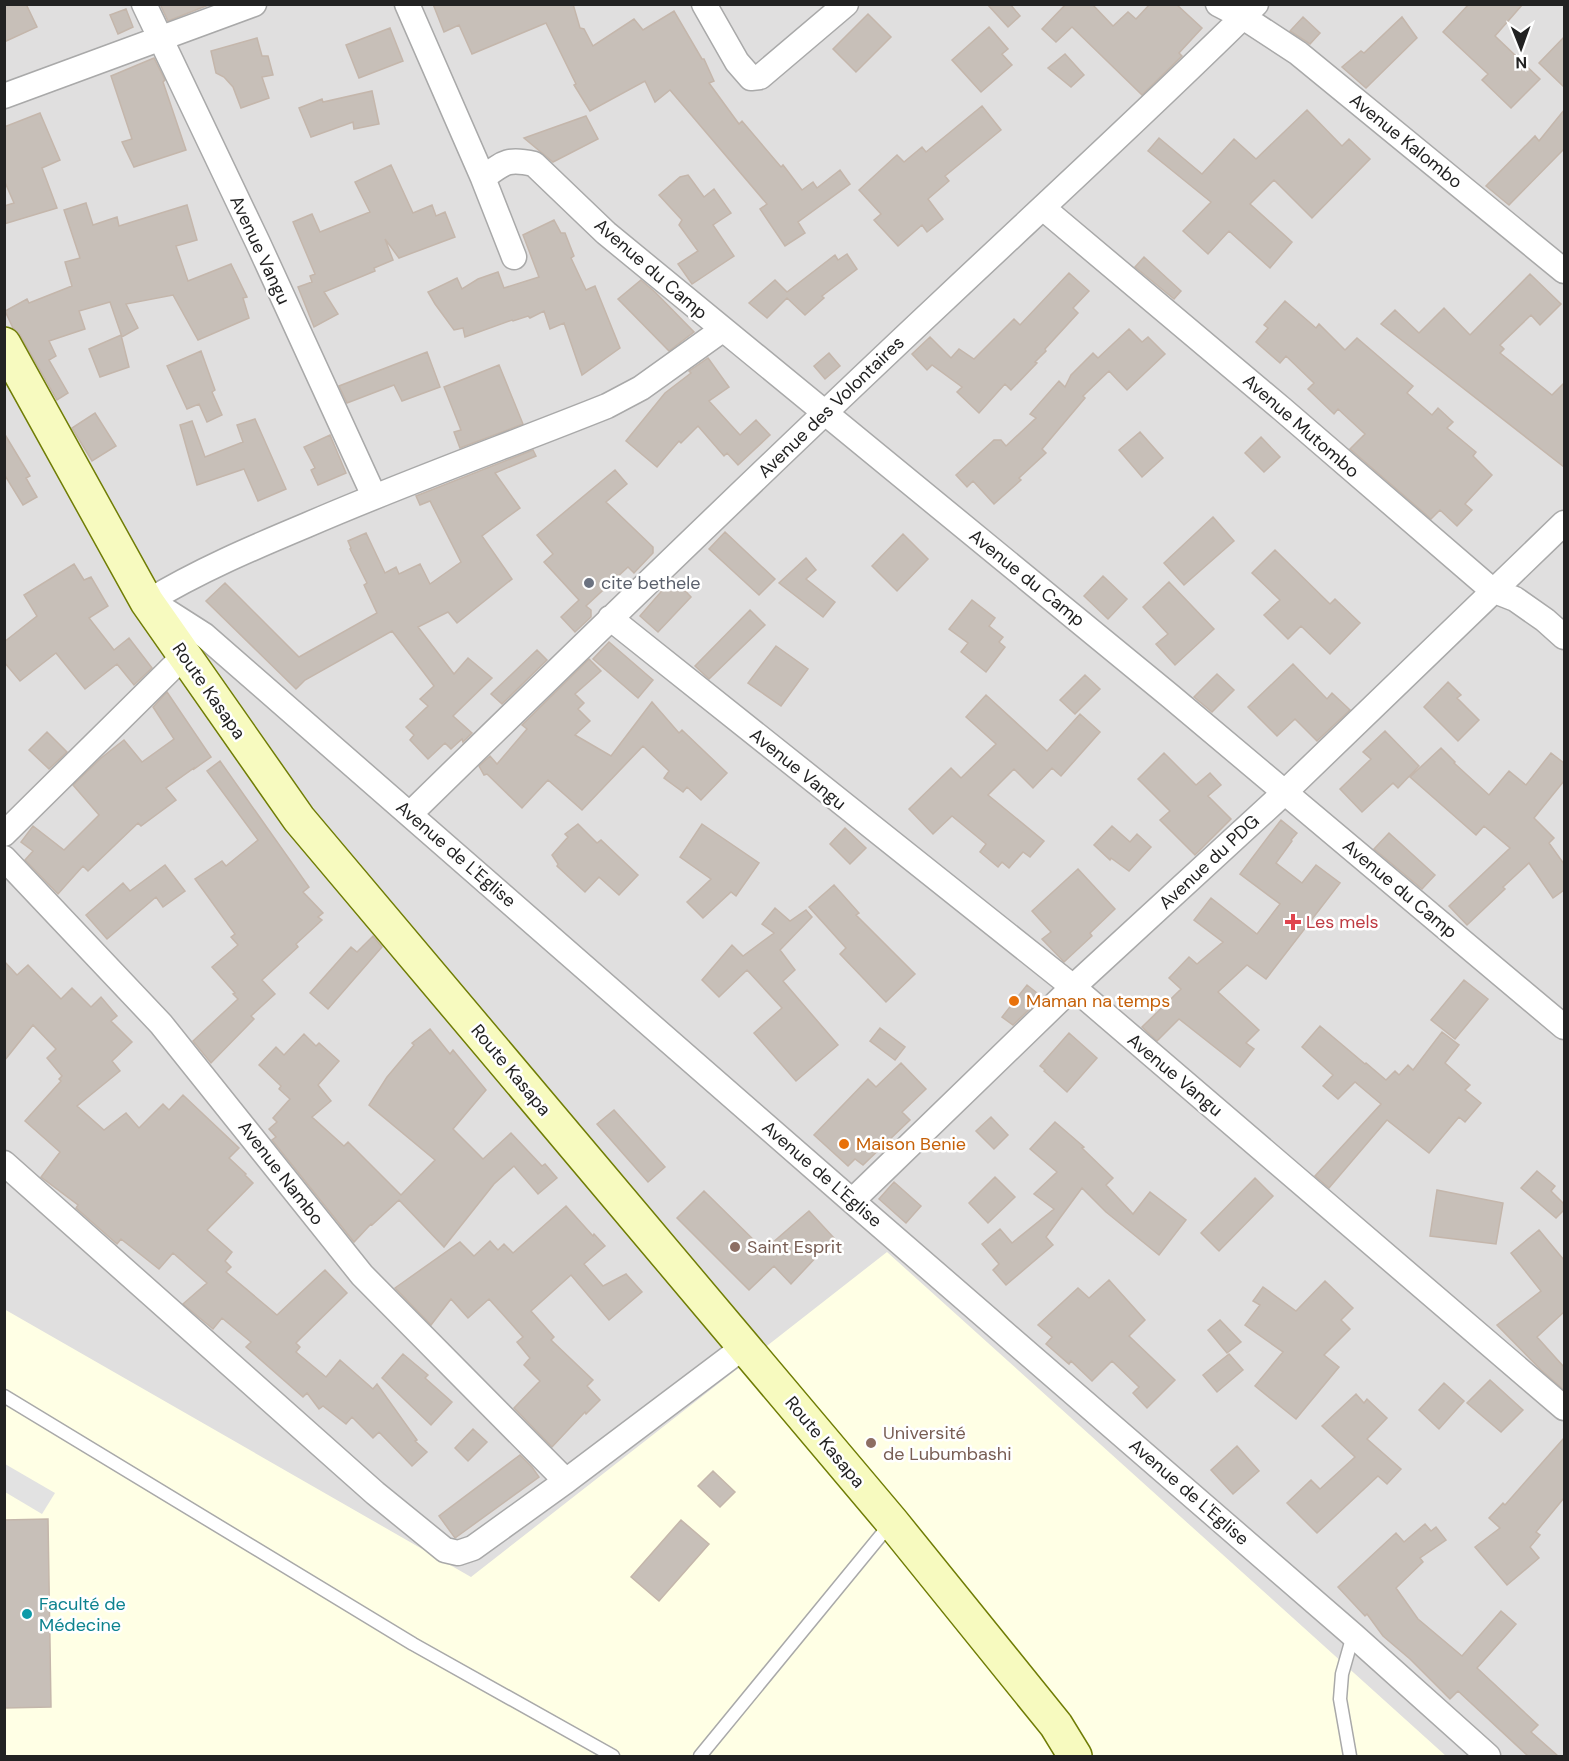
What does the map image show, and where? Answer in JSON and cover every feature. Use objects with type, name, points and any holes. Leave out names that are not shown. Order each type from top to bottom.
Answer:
[{"type":"main road","name":"Route Kasapa","points":[[4,344],[147,603],[299,819],[892,1522],[1056,1725],[1075,1756]]},
{"type":"street","name":"Avenue Vangu","points":[[144,4],[263,254],[374,496]]},
{"type":"street","points":[[4,96],[254,4]]},
{"type":"street","points":[[407,4],[483,178],[513,257]]},
{"type":"street","points":[[704,4],[742,69],[751,78],[765,73],[846,4]]},
{"type":"street","name":"Avenue Kalombo","points":[[1218,4],[1249,11],[1564,271]]},
{"type":"street","name":"Avenue des Volontaires","points":[[410,814],[609,618],[1136,122],[1249,11]]},
{"type":"street","name":"Avenue du Camp","points":[[483,178],[502,163],[518,160],[534,164],[606,233],[1169,695],[1564,1028]]},
{"type":"street","name":"Avenue Mutombo","points":[[1043,208],[1492,590],[1515,599],[1564,637]]},
{"type":"street","points":[[147,603],[216,564],[374,496],[607,406],[641,388],[722,330]]},
{"type":"street","name":"Avenue du PDG","points":[[852,1201],[1073,987],[1284,793],[1564,523]]},
{"type":"street","name":"Avenue de L'Eglise","points":[[147,603],[168,612],[204,635],[1353,1635],[1488,1756]]},
{"type":"street","name":"Avenue Vangu","points":[[609,618],[1073,987],[1564,1408]]},
{"type":"street","points":[[4,834],[184,656]]},
{"type":"street","name":"Avenue Nambo","points":[[4,858],[161,1024],[362,1275],[566,1481]]},
{"type":"street","points":[[4,1163],[375,1493],[445,1550],[458,1553],[473,1548],[745,1347]]},
{"type":"lane","points":[[4,1396],[413,1644],[613,1756]]},
{"type":"lane","points":[[700,1756],[892,1522]]},
{"type":"lane","points":[[1350,1756],[1340,1699],[1342,1674],[1353,1635]]},
{"type":"shaded area","points":[[5,5],[1564,5],[1564,1756],[5,1756]]},
{"type":"shaded area","name":"Université de Lubumbashi","points":[[887,1252],[1446,1756],[5,1756],[4,1309],[471,1577]]},
{"type":"shaded area","points":[[5,1464],[55,1493],[42,1514],[5,1492]]},
{"type":"building","points":[[4,4],[26,4],[37,27],[4,42]]},
{"type":"building","points":[[160,4],[211,4],[168,21]]},
{"type":"building","points":[[433,4],[573,4],[580,28],[584,29],[593,46],[634,19],[643,30],[674,11],[704,59],[714,81],[709,83],[739,124],[742,121],[781,167],[783,165],[802,190],[813,182],[817,188],[840,170],[850,184],[798,222],[805,233],[785,246],[760,209],[767,204],[670,90],[655,102],[645,81],[590,111],[574,85],[576,84],[546,23],[472,54],[459,25],[444,32]]},
{"type":"building","points":[[987,4],[1010,4],[1020,16],[1008,27]]},
{"type":"building","points":[[1066,4],[1092,4],[1113,26],[1128,12],[1136,19],[1150,4],[1176,4],[1202,28],[1179,53],[1182,56],[1142,95],[1072,27],[1056,42],[1042,29]]},
{"type":"building","points":[[1469,4],[1523,4],[1495,36],[1540,79],[1511,108],[1482,80],[1488,74],[1443,32]]},
{"type":"building","points":[[126,9],[133,27],[118,34],[110,15]]},
{"type":"building","points":[[868,14],[891,37],[856,72],[833,49]]},
{"type":"building","points":[[1303,17],[1320,33],[1310,44],[1290,31]]},
{"type":"building","points":[[1402,17],[1417,38],[1366,88],[1342,67],[1361,51],[1364,53]]},
{"type":"building","points":[[989,27],[1008,49],[1002,54],[1012,65],[981,92],[952,60]]},
{"type":"building","points":[[390,28],[403,61],[359,78],[346,45]]},
{"type":"building","points":[[1564,37],[1564,87],[1539,63]]},
{"type":"building","points":[[257,38],[262,56],[268,56],[273,75],[262,77],[269,98],[241,108],[233,87],[224,77],[216,73],[211,51]]},
{"type":"building","points":[[1065,54],[1084,75],[1071,87],[1048,68]]},
{"type":"building","points":[[154,58],[165,80],[163,82],[186,150],[134,167],[122,142],[132,139],[111,76]]},
{"type":"building","points":[[372,91],[379,124],[354,129],[353,122],[311,137],[299,108],[322,99],[323,102]]},
{"type":"building","points":[[982,106],[1001,130],[945,176],[949,181],[928,199],[943,219],[927,232],[922,225],[898,246],[874,220],[881,214],[859,190],[897,155],[904,162],[922,147],[926,152]]},
{"type":"building","points":[[1307,110],[1342,146],[1349,139],[1370,159],[1312,218],[1274,180],[1250,204],[1292,242],[1270,268],[1229,231],[1208,254],[1183,231],[1211,202],[1148,151],[1159,138],[1202,174],[1234,139],[1256,159]]},
{"type":"building","points":[[1564,110],[1564,149],[1509,205],[1486,186],[1535,136],[1539,141]]},
{"type":"building","points":[[40,113],[60,160],[42,168],[57,208],[4,224],[4,206],[14,203],[4,180],[4,127]]},
{"type":"building","points":[[586,116],[598,139],[553,162],[524,138]]},
{"type":"building","points":[[391,165],[413,213],[432,205],[436,216],[445,212],[455,237],[399,258],[385,239],[393,260],[374,268],[375,271],[324,292],[338,314],[314,327],[298,287],[312,282],[310,276],[315,274],[293,222],[312,214],[320,232],[370,212],[355,182]]},
{"type":"building","points":[[688,175],[704,197],[714,189],[731,213],[713,225],[734,256],[692,284],[678,264],[698,251],[679,225],[682,220],[659,195],[680,177]]},
{"type":"building","points":[[86,203],[93,225],[117,217],[119,226],[187,205],[197,240],[176,246],[188,281],[231,264],[247,297],[243,298],[249,318],[198,340],[173,295],[126,304],[138,328],[122,337],[110,302],[79,311],[85,329],[49,341],[56,356],[49,360],[68,393],[57,400],[5,311],[27,299],[29,303],[72,286],[65,262],[80,258],[64,210]]},
{"type":"building","points":[[554,220],[561,233],[565,233],[574,256],[571,258],[586,290],[595,286],[620,348],[582,375],[564,323],[550,329],[544,311],[530,318],[528,316],[512,320],[465,337],[463,328],[454,330],[428,292],[457,278],[462,289],[478,279],[498,272],[504,288],[539,277],[523,235]]},
{"type":"building","points":[[847,254],[857,269],[822,296],[824,298],[805,315],[787,298],[767,318],[749,303],[775,280],[787,292],[835,255],[838,260]]},
{"type":"building","points":[[1144,257],[1181,291],[1174,299],[1135,267]]},
{"type":"building","points":[[1069,273],[1089,291],[1073,308],[1078,313],[1045,349],[1046,351],[1035,362],[1037,363],[1011,390],[1005,384],[979,413],[957,392],[962,387],[932,365],[927,370],[912,354],[930,337],[951,358],[959,349],[974,359],[1014,319],[1020,325]]},
{"type":"building","points":[[1530,274],[1561,304],[1540,325],[1531,315],[1500,345],[1504,349],[1500,353],[1552,395],[1564,383],[1564,467],[1381,324],[1395,310],[1419,333],[1444,308],[1470,335]]},
{"type":"building","points":[[641,280],[694,332],[669,351],[618,299]]},
{"type":"building","points":[[1285,301],[1316,328],[1319,324],[1345,350],[1357,338],[1413,386],[1407,393],[1432,415],[1438,408],[1453,422],[1447,428],[1476,452],[1473,456],[1492,475],[1465,504],[1472,510],[1457,526],[1440,510],[1431,519],[1350,449],[1365,434],[1338,409],[1334,414],[1308,389],[1314,383],[1286,356],[1280,363],[1256,342],[1268,328],[1264,325]]},
{"type":"building","points":[[1129,329],[1142,342],[1148,337],[1165,354],[1127,390],[1109,371],[1083,396],[1085,398],[1042,449],[1046,453],[994,504],[973,481],[967,487],[956,475],[994,440],[1001,440],[1006,446],[1036,418],[1030,414],[1059,381],[1065,387],[1071,375],[1093,353],[1098,358]]},
{"type":"building","points":[[121,335],[129,367],[100,377],[89,349]]},
{"type":"building","points":[[201,351],[215,390],[212,392],[222,415],[207,422],[199,404],[187,409],[167,366]]},
{"type":"building","points":[[427,352],[440,387],[402,401],[394,385],[347,403],[339,386]]},
{"type":"building","points":[[829,353],[840,366],[825,379],[814,366]]},
{"type":"building","points":[[708,358],[729,387],[709,401],[740,435],[756,420],[770,435],[738,465],[727,453],[724,456],[698,426],[681,443],[679,441],[657,467],[626,441],[665,393],[691,373],[689,371]]},
{"type":"building","points":[[499,365],[523,424],[460,448],[454,432],[461,430],[444,387]]},
{"type":"building","points":[[95,413],[116,446],[92,461],[72,428]]},
{"type":"building","points":[[255,419],[286,489],[258,501],[244,469],[197,485],[180,425],[192,421],[205,457],[243,442],[237,425]]},
{"type":"building","points":[[1140,432],[1163,458],[1142,477],[1119,450]]},
{"type":"building","points":[[4,433],[30,476],[26,478],[37,497],[23,505],[4,474]]},
{"type":"building","points":[[330,435],[346,473],[318,485],[311,470],[315,468],[304,447]]},
{"type":"building","points":[[1261,437],[1280,457],[1264,472],[1245,453]]},
{"type":"building","points":[[533,450],[536,456],[495,473],[520,508],[482,536],[512,579],[457,623],[448,612],[418,627],[454,674],[468,658],[492,678],[453,716],[472,733],[451,749],[445,743],[428,759],[410,740],[414,735],[406,727],[428,706],[420,699],[434,686],[392,631],[305,680],[296,689],[206,601],[225,583],[299,657],[377,613],[364,585],[367,583],[348,541],[366,533],[385,573],[396,567],[399,574],[420,564],[430,584],[461,562],[430,501],[420,505],[416,496]]},
{"type":"building","points":[[615,470],[627,484],[606,502],[653,547],[653,553],[634,573],[628,567],[586,606],[591,610],[591,617],[575,632],[561,617],[579,600],[544,562],[553,554],[537,535]]},
{"type":"building","points":[[1213,517],[1234,541],[1184,585],[1164,563]]},
{"type":"building","points":[[725,532],[775,579],[759,595],[709,549]]},
{"type":"building","points":[[903,534],[928,559],[897,591],[872,566]]},
{"type":"building","points":[[1275,550],[1330,604],[1335,599],[1360,623],[1330,654],[1301,626],[1288,639],[1264,615],[1280,600],[1252,573]]},
{"type":"building","points":[[806,558],[816,570],[806,579],[835,602],[823,617],[779,583]]},
{"type":"building","points":[[74,564],[84,580],[91,577],[108,606],[89,618],[114,650],[129,638],[152,668],[134,685],[117,664],[85,689],[56,653],[20,681],[4,662],[4,642],[37,616],[24,595]]},
{"type":"building","points":[[1103,576],[1127,599],[1108,619],[1084,596]]},
{"type":"building","points":[[673,578],[691,597],[658,632],[640,616]]},
{"type":"building","points":[[1169,582],[1214,629],[1175,665],[1156,644],[1168,634],[1143,607]]},
{"type":"building","points":[[972,600],[995,618],[989,626],[1003,637],[999,642],[1005,647],[986,672],[961,652],[968,643],[949,629]]},
{"type":"building","points":[[750,610],[765,625],[709,679],[695,666]]},
{"type":"building","points":[[609,642],[653,680],[638,698],[593,659]]},
{"type":"building","points":[[776,646],[808,669],[781,706],[748,683]]},
{"type":"building","points":[[537,650],[547,660],[502,704],[491,694]]},
{"type":"building","points":[[589,659],[601,671],[575,694],[584,703],[578,709],[590,721],[575,735],[611,756],[652,702],[679,733],[682,730],[727,773],[701,800],[687,787],[683,792],[664,778],[669,771],[643,746],[582,810],[548,780],[522,808],[487,774],[484,775],[479,766],[490,756],[497,764],[527,729],[522,725]]},
{"type":"building","points":[[1293,664],[1327,699],[1332,693],[1350,710],[1317,741],[1295,719],[1277,736],[1248,707]]},
{"type":"building","points":[[1217,674],[1234,690],[1212,712],[1194,697]]},
{"type":"building","points":[[1085,675],[1100,689],[1075,714],[1060,700]]},
{"type":"building","points":[[1448,682],[1461,695],[1457,698],[1479,720],[1458,741],[1424,707]]},
{"type":"building","points":[[167,692],[211,757],[166,788],[176,800],[141,826],[138,823],[88,871],[83,866],[58,894],[25,860],[33,851],[21,842],[33,826],[64,850],[99,815],[73,785],[124,740],[142,762],[174,739],[153,707]]},
{"type":"building","points":[[986,695],[1047,751],[1080,714],[1100,732],[1061,776],[1052,768],[1033,788],[1014,769],[988,795],[1044,841],[1030,857],[1023,852],[1009,868],[1002,862],[998,867],[980,852],[986,844],[952,816],[933,834],[909,809],[951,768],[961,778],[996,744],[966,717]]},
{"type":"building","points":[[1385,731],[1419,766],[1398,788],[1393,783],[1362,812],[1340,789],[1371,759],[1363,752]]},
{"type":"building","points":[[47,732],[67,752],[49,769],[29,750]]},
{"type":"building","points":[[1441,748],[1489,795],[1509,771],[1526,785],[1551,753],[1564,763],[1564,781],[1534,818],[1554,838],[1549,843],[1564,864],[1564,890],[1553,898],[1529,863],[1467,925],[1449,906],[1510,848],[1484,826],[1476,835],[1410,777]]},
{"type":"building","points":[[1164,753],[1196,785],[1210,773],[1221,785],[1208,796],[1231,819],[1195,855],[1160,820],[1170,811],[1138,779]]},
{"type":"building","points":[[220,761],[309,887],[303,892],[323,913],[318,917],[322,920],[296,944],[298,947],[262,980],[275,994],[251,1016],[254,1019],[211,1063],[193,1041],[238,999],[212,967],[238,945],[231,937],[235,934],[195,879],[222,861],[226,866],[258,840],[207,771]]},
{"type":"building","points":[[1281,820],[1297,833],[1276,863],[1302,883],[1316,865],[1340,883],[1266,979],[1247,965],[1218,992],[1259,1030],[1246,1043],[1254,1049],[1240,1067],[1179,1019],[1157,1041],[1142,1027],[1181,989],[1169,978],[1189,957],[1197,964],[1223,942],[1194,920],[1211,898],[1257,934],[1280,904],[1240,874]]},
{"type":"building","points":[[578,824],[597,843],[601,840],[638,875],[619,895],[599,877],[585,892],[557,866],[552,855],[568,837],[565,834]]},
{"type":"building","points":[[702,824],[759,863],[736,896],[731,892],[703,918],[687,902],[711,879],[680,857]]},
{"type":"building","points":[[1112,826],[1130,842],[1137,834],[1151,847],[1129,871],[1111,858],[1110,860],[1094,845]]},
{"type":"building","points":[[845,828],[866,848],[850,864],[830,844]]},
{"type":"building","points":[[1389,833],[1435,875],[1422,889],[1374,849]]},
{"type":"building","points":[[165,865],[185,891],[163,907],[156,897],[107,939],[86,915],[123,883],[130,891]]},
{"type":"building","points":[[1078,869],[1115,909],[1090,933],[1092,936],[1064,962],[1042,939],[1051,932],[1032,911]]},
{"type":"building","points":[[834,885],[859,913],[856,915],[915,974],[886,1002],[840,954],[846,948],[809,907]]},
{"type":"building","points":[[775,908],[790,921],[806,910],[812,917],[780,950],[795,970],[783,981],[838,1045],[796,1081],[754,1033],[782,1008],[747,970],[719,997],[702,980],[732,945],[743,956],[774,933],[762,924]]},
{"type":"building","points":[[373,936],[382,947],[328,1009],[310,993],[351,947],[357,952]]},
{"type":"building","points":[[4,961],[17,975],[28,965],[61,999],[72,988],[91,1007],[101,997],[117,1016],[111,1021],[132,1042],[112,1061],[120,1071],[77,1106],[104,1130],[126,1113],[139,1128],[163,1104],[169,1110],[183,1095],[239,1148],[229,1158],[253,1183],[207,1230],[232,1252],[225,1261],[231,1267],[226,1272],[277,1315],[325,1270],[347,1293],[296,1343],[300,1347],[296,1352],[326,1377],[340,1360],[373,1389],[377,1384],[417,1440],[415,1441],[427,1452],[412,1466],[379,1432],[373,1438],[352,1417],[346,1424],[323,1406],[319,1409],[307,1393],[303,1397],[246,1347],[251,1342],[222,1318],[213,1329],[183,1304],[207,1283],[173,1253],[159,1269],[121,1239],[117,1244],[76,1208],[78,1205],[41,1177],[60,1152],[25,1121],[61,1081],[59,1079],[62,1076],[47,1058],[56,1049],[33,1025],[4,1061]]},
{"type":"building","points":[[1464,980],[1488,999],[1455,1039],[1431,1020]]},
{"type":"building","points":[[1027,985],[1042,997],[1013,1025],[1002,1017]]},
{"type":"building","points":[[1320,1026],[1386,1080],[1395,1071],[1399,1075],[1408,1065],[1413,1070],[1442,1032],[1459,1045],[1445,1063],[1470,1085],[1465,1090],[1481,1103],[1465,1122],[1459,1117],[1429,1153],[1387,1120],[1329,1188],[1315,1176],[1381,1104],[1355,1082],[1338,1099],[1323,1086],[1333,1075],[1302,1047]]},
{"type":"building","points":[[880,1028],[905,1047],[895,1060],[870,1041]]},
{"type":"building","points":[[430,1029],[450,1054],[453,1050],[486,1090],[453,1129],[483,1159],[511,1133],[542,1166],[545,1164],[557,1178],[538,1194],[514,1166],[494,1184],[444,1247],[399,1200],[354,1242],[272,1140],[276,1137],[269,1129],[277,1122],[273,1118],[290,1099],[279,1089],[281,1086],[259,1065],[276,1047],[284,1055],[304,1034],[316,1046],[319,1043],[339,1061],[318,1085],[331,1101],[312,1117],[344,1146],[348,1142],[401,1195],[435,1160],[369,1105],[387,1077],[414,1045],[412,1043]]},
{"type":"building","points":[[1069,1033],[1097,1058],[1067,1092],[1040,1066]]},
{"type":"building","points":[[901,1063],[926,1089],[902,1112],[910,1120],[863,1165],[855,1159],[848,1166],[814,1135],[868,1079],[876,1087]]},
{"type":"building","points":[[614,1110],[665,1167],[648,1182],[597,1124]]},
{"type":"building","points":[[991,1117],[1008,1135],[994,1149],[976,1131]]},
{"type":"building","points":[[1055,1122],[1084,1147],[1082,1148],[1113,1178],[1106,1185],[1133,1214],[1150,1192],[1186,1220],[1159,1255],[1106,1212],[1082,1188],[1046,1237],[1053,1245],[1006,1285],[993,1270],[999,1264],[982,1244],[1000,1229],[1012,1243],[1054,1209],[1034,1194],[1057,1172],[1030,1149]]},
{"type":"building","points":[[1537,1171],[1555,1186],[1551,1191],[1564,1204],[1564,1210],[1556,1218],[1521,1188]]},
{"type":"building","points":[[995,1177],[1015,1197],[988,1223],[969,1203]]},
{"type":"building","points":[[1255,1178],[1273,1196],[1219,1251],[1201,1233]]},
{"type":"building","points":[[894,1182],[921,1206],[906,1223],[879,1199]]},
{"type":"building","points":[[1437,1190],[1503,1203],[1496,1244],[1430,1236]]},
{"type":"building","points":[[704,1191],[764,1250],[809,1211],[834,1238],[791,1284],[774,1266],[749,1290],[677,1218]]},
{"type":"building","points":[[566,1206],[605,1246],[584,1264],[603,1286],[626,1274],[642,1292],[609,1320],[571,1275],[531,1311],[554,1337],[551,1340],[593,1380],[587,1386],[600,1400],[586,1414],[585,1412],[552,1447],[514,1408],[540,1381],[524,1365],[530,1358],[517,1342],[523,1337],[489,1299],[468,1318],[451,1299],[431,1325],[395,1288],[460,1242],[474,1256],[490,1241],[498,1250],[504,1244],[513,1253]]},
{"type":"building","points":[[1539,1230],[1564,1260],[1564,1312],[1537,1337],[1564,1367],[1564,1390],[1497,1325],[1541,1291],[1511,1253]]},
{"type":"building","points":[[1109,1280],[1145,1320],[1129,1336],[1175,1380],[1147,1408],[1133,1393],[1139,1387],[1112,1361],[1092,1381],[1071,1361],[1069,1364],[1046,1344],[1052,1337],[1038,1325],[1078,1288],[1089,1298]]},
{"type":"building","points":[[1325,1281],[1353,1308],[1341,1320],[1350,1329],[1324,1355],[1339,1367],[1296,1419],[1255,1386],[1283,1352],[1245,1325],[1260,1305],[1253,1301],[1263,1287],[1296,1311]]},
{"type":"building","points":[[1220,1320],[1241,1342],[1227,1353],[1208,1330]]},
{"type":"building","points":[[403,1354],[428,1375],[425,1378],[452,1402],[431,1425],[382,1378]]},
{"type":"building","points":[[1229,1354],[1243,1370],[1217,1392],[1203,1375]]},
{"type":"building","points":[[1490,1380],[1523,1410],[1501,1432],[1467,1403]]},
{"type":"building","points":[[1444,1383],[1464,1401],[1439,1429],[1419,1410]]},
{"type":"building","points":[[1356,1394],[1364,1403],[1367,1399],[1387,1418],[1367,1439],[1401,1469],[1387,1484],[1378,1476],[1317,1533],[1287,1503],[1311,1480],[1320,1489],[1355,1457],[1322,1426]]},
{"type":"building","points":[[473,1429],[487,1442],[468,1461],[455,1448]]},
{"type":"building","points":[[1564,1438],[1564,1498],[1536,1532],[1540,1535],[1530,1547],[1539,1558],[1507,1585],[1475,1547],[1500,1528],[1489,1518],[1503,1503],[1505,1505]]},
{"type":"building","points":[[1237,1446],[1259,1471],[1233,1494],[1211,1470]]},
{"type":"building","points":[[520,1455],[539,1477],[455,1538],[439,1516]]},
{"type":"building","points":[[713,1471],[735,1492],[720,1507],[698,1486]]},
{"type":"building","name":"Faculté de Médecine","points":[[48,1519],[51,1707],[4,1708],[4,1520]]},
{"type":"building","points":[[681,1520],[709,1544],[659,1601],[631,1577]]},
{"type":"building","points":[[1425,1524],[1431,1531],[1436,1527],[1446,1540],[1420,1558],[1423,1562],[1396,1588],[1418,1619],[1462,1656],[1501,1611],[1516,1624],[1477,1668],[1538,1725],[1531,1732],[1558,1756],[1528,1756],[1458,1691],[1450,1699],[1383,1636],[1367,1614],[1365,1616],[1338,1587],[1396,1533],[1404,1542]]},
{"type":"place","name":"cite bethele","points":[[589,583]]},
{"type":"place","name":"Les mels","points":[[1293,922]]},
{"type":"place","name":"Maman na temps","points":[[1014,1001]]},
{"type":"place","name":"Maison Benie","points":[[844,1144]]},
{"type":"place","name":"Saint Esprit","points":[[735,1247]]},
{"type":"place","name":"Université de Lubumbashi","points":[[871,1443]]},
{"type":"place","name":"Faculté de Médecine","points":[[27,1614]]}]
